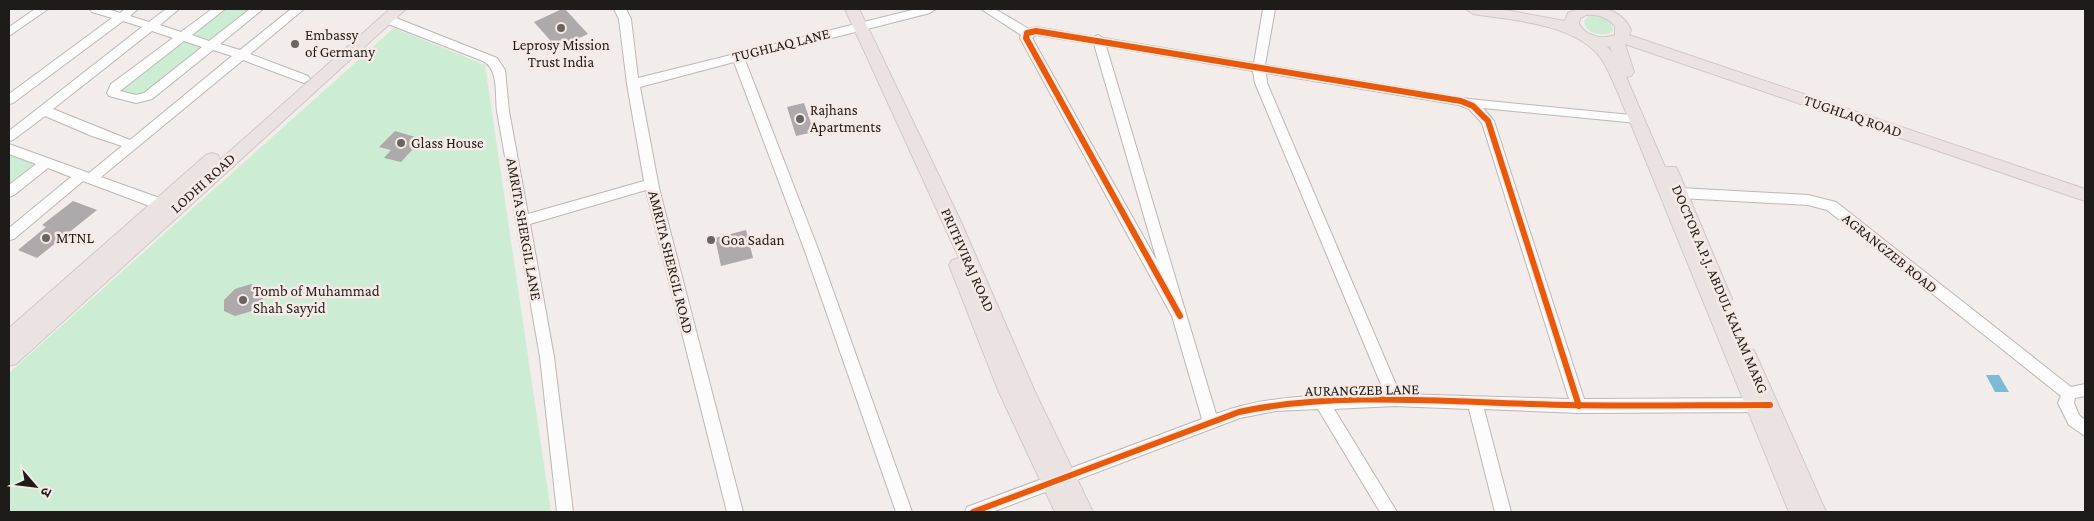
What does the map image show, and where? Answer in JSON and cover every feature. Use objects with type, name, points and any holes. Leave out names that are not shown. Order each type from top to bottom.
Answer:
[{"type":"main road","name":"PRITHVIRAJ ROAD","points":[[841,9],[855,26],[953,224],[1026,393],[1060,481],[1065,512]]},
{"type":"main road","name":"PRITHVIRAJ ROAD","points":[[852,9],[855,26]]},
{"type":"main road","points":[[1473,9],[1556,23],[1576,31],[1592,41],[1618,66]]},
{"type":"main road","points":[[1512,9],[1560,15],[1590,10],[1604,11],[1618,20],[1620,36],[1618,66]]},
{"type":"main road","name":"LODHI ROAD","points":[[9,339],[304,79],[390,12]]},
{"type":"main road","name":"LODHI ROAD","points":[[9,358],[390,12]]},
{"type":"main road","points":[[1576,31],[1572,21],[1578,12]]},
{"type":"main road","points":[[1592,41],[1605,43],[1620,36]]},
{"type":"main road","name":"TUGHLAQ ROAD","points":[[1620,36],[1708,61],[2085,190]]},
{"type":"main road","name":"TUGHLAQ ROAD","points":[[1620,36],[2085,195]]},
{"type":"main road","name":"DOCTOR A.P.J. ABDUL KALAM MARG","points":[[1618,66],[1637,119],[1762,405],[1816,512]]},
{"type":"main road","name":"DOCTOR A.P.J. ABDUL KALAM MARG","points":[[1618,66],[1680,193],[1742,344],[1799,512]]},
{"type":"main road","name":"PRITHVIRAJ ROAD","points":[[1060,481],[1083,512]]},
{"type":"street","points":[[9,32],[42,9]]},
{"type":"street","points":[[96,9],[241,55],[304,79]]},
{"type":"street","points":[[9,100],[132,9]]},
{"type":"street","points":[[9,137],[173,9]]},
{"type":"street","points":[[220,9],[116,87],[114,93],[136,99],[143,98],[257,9]]},
{"type":"street","points":[[12,230],[132,144],[298,9]]},
{"type":"street","name":"AMRITA SHERGIL ROAD","points":[[620,9],[625,19],[633,84],[651,184],[735,512]]},
{"type":"street","name":"TUGHLAQ LANE","points":[[633,84],[855,26],[930,9]]},
{"type":"street","points":[[988,9],[1027,33]]},
{"type":"street","points":[[1269,9],[1259,67],[1261,83],[1394,400]]},
{"type":"street","name":"AMRITA SHERGIL LANE","points":[[390,12],[488,58],[497,65],[547,357],[565,512]]},
{"type":"street","points":[[1027,33],[1036,30],[1098,39],[1514,109],[1637,119]]},
{"type":"street","points":[[1027,33],[1026,38],[1180,316]]},
{"type":"street","points":[[1098,39],[1211,422]]},
{"type":"street","points":[[738,56],[813,254],[904,512]]},
{"type":"street","points":[[1461,101],[1473,106],[1488,120],[1579,406]]},
{"type":"street","points":[[43,110],[96,133],[132,144]]},
{"type":"street","points":[[9,149],[160,204]]},
{"type":"street","points":[[9,192],[46,163]]},
{"type":"street","points":[[523,221],[651,184]]},
{"type":"street","name":"AGRANGZEB ROAD","points":[[1680,193],[1808,200],[1830,206],[1842,213],[1940,294],[2069,394]]},
{"type":"street","points":[[2085,390],[2069,394],[2066,403],[2068,412],[2085,429]]},
{"type":"street","name":"AURANGZEB LANE","points":[[973,512],[1060,481],[1239,412],[1276,404],[1394,400],[1579,406],[1762,405]]},
{"type":"street","points":[[1322,402],[1389,512]]},
{"type":"street","points":[[1475,403],[1503,512]]},
{"type":"green space","points":[[223,9],[254,9],[211,42],[192,33]]},
{"type":"green space","points":[[1589,16],[1607,19],[1612,25],[1612,32],[1599,34],[1591,32],[1584,21]]},
{"type":"green space","points":[[394,28],[485,65],[551,512],[9,512],[9,373]]},
{"type":"green space","points":[[187,41],[202,47],[158,85],[137,97],[119,92],[171,50]]},
{"type":"green space","points":[[9,155],[34,164],[9,184]]},
{"type":"water","points":[[1986,375],[1999,375],[2009,392],[1995,392]]},
{"type":"building","name":"Leprosy Mission Trust India","points":[[565,9],[588,34],[557,48],[534,22]]},
{"type":"building","name":"Rajhans Apartments","points":[[804,103],[814,132],[796,136],[787,107]]},
{"type":"building","name":"Glass House","points":[[395,131],[422,139],[401,162],[384,158],[391,150],[379,147]]},
{"type":"building","name":"MTNL","points":[[73,201],[97,210],[37,258],[18,250],[46,227],[42,225]]},
{"type":"building","name":"Goa Sadan","points":[[746,230],[753,258],[721,266],[715,238]]},
{"type":"building","name":"Tomb of Muhammad Shah Sayyid","points":[[251,284],[263,288],[263,299],[252,311],[235,316],[224,311],[224,300],[235,289]]},
{"type":"cycle path","points":[[1180,316],[1026,38],[1027,33],[1036,31],[1461,101],[1473,106],[1488,121],[1579,406]]},
{"type":"cycle path","points":[[973,512],[1239,412],[1276,404],[1395,400],[1579,406],[1770,405]]},
{"type":"place","name":"Leprosy Mission Trust India","points":[[561,28]]},
{"type":"place","name":"Embassy of Germany","points":[[295,44]]},
{"type":"place","name":"Rajhans Apartments","points":[[800,119]]},
{"type":"place","name":"Glass House","points":[[401,143]]},
{"type":"place","name":"MTNL","points":[[46,238]]},
{"type":"place","name":"Goa Sadan","points":[[711,240]]},
{"type":"place","name":"Tomb of Muhammad Shah Sayyid","points":[[243,300]]}]
